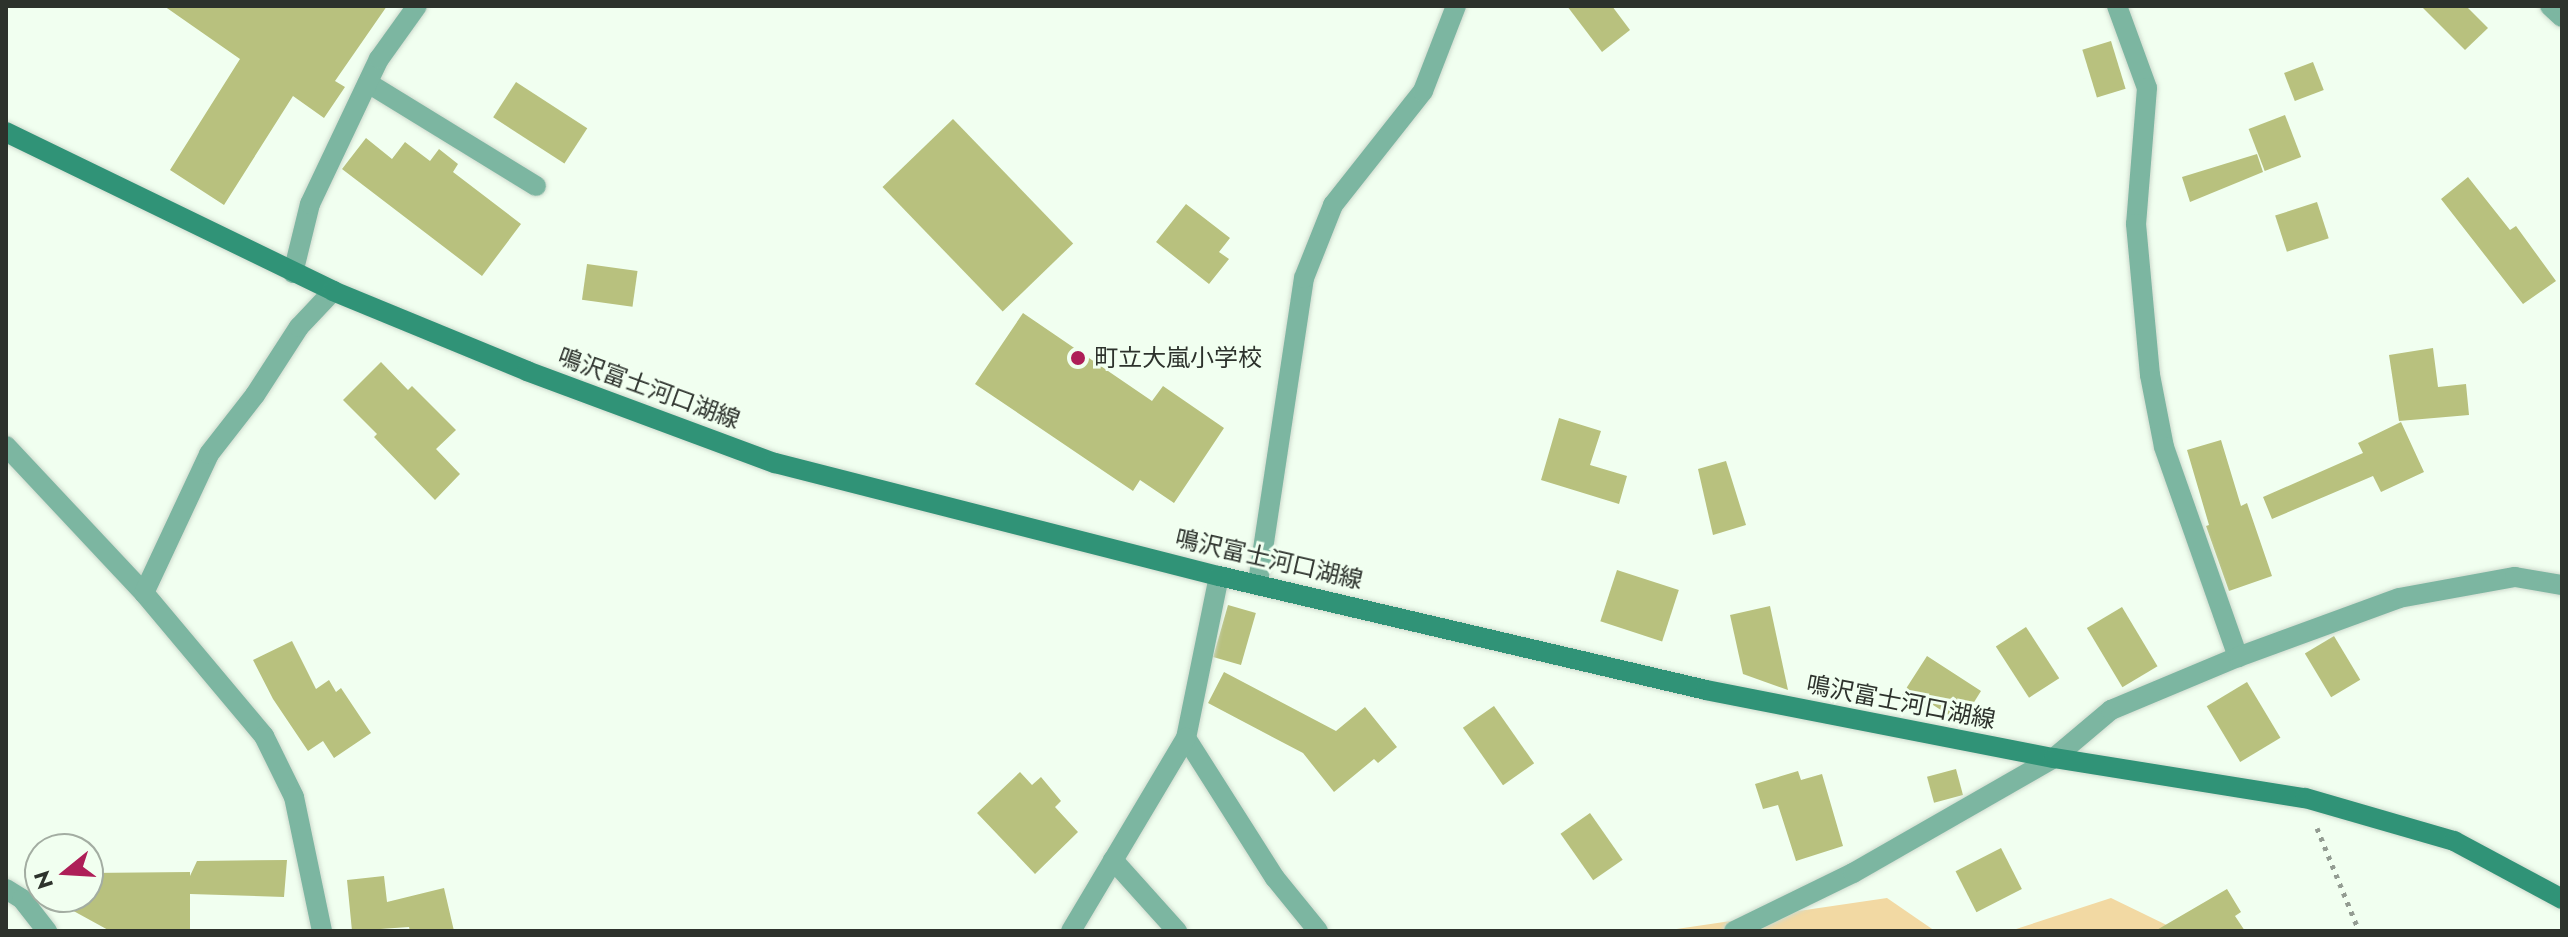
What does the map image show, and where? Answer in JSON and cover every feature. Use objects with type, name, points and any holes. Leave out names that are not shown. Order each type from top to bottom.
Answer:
[{"type":"main road","name":"鳴沢富士河口湖線","points":[[6,132],[333,291],[527,371],[775,463],[1219,576],[1258,582],[1706,690],[2054,758],[2305,798],[2454,841],[2562,899]]},
{"type":"street","points":[[293,273],[310,204],[379,59],[417,6]]},
{"type":"street","points":[[1258,582],[1304,278],[1333,205],[1423,91],[1456,6]]},
{"type":"street","points":[[2117,6],[2147,88],[2136,224],[2150,375],[2164,447],[2238,657]]},
{"type":"street","points":[[368,83],[536,186]]},
{"type":"street","points":[[144,593],[209,454],[255,395],[299,327],[333,291]]},
{"type":"street","points":[[6,446],[144,593],[264,736],[294,797],[322,931]]},
{"type":"street","points":[[1071,931],[1186,738],[1219,576]]},
{"type":"street","points":[[1734,931],[1853,873],[2054,758],[2111,710],[2238,657],[2399,598],[2515,577],[2562,585]]},
{"type":"street","points":[[1186,738],[1275,878],[1318,931]]},
{"type":"street","points":[[1113,860],[1177,931]]},
{"type":"street","points":[[6,889],[22,899],[47,931]]},
{"type":"path","points":[[2305,798],[2359,931]]},
{"type":"shaded area","points":[[1887,898],[1935,931],[1663,931]]},
{"type":"shaded area","points":[[2111,898],[2179,931],[2010,931]]},
{"type":"building","points":[[164,6],[387,6],[335,81],[345,87],[324,118],[293,96],[224,205],[170,170],[240,59]]},
{"type":"building","points":[[1567,6],[1612,6],[1630,30],[1602,52]]},
{"type":"building","points":[[2421,6],[2466,6],[2488,28],[2465,50]]},
{"type":"building","points":[[2111,41],[2126,89],[2097,98],[2082,50]]},
{"type":"building","points":[[2313,62],[2324,90],[2295,101],[2284,73]]},
{"type":"building","points":[[516,82],[587,128],[564,164],[493,117]]},
{"type":"building","points":[[2285,115],[2301,157],[2265,171],[2249,129]]},
{"type":"building","points":[[953,119],[1073,243],[1003,312],[883,187]]},
{"type":"building","points":[[366,138],[392,159],[405,142],[430,161],[439,149],[458,164],[453,172],[521,224],[482,276],[342,169]]},
{"type":"building","points":[[2257,154],[2263,172],[2190,202],[2182,177]]},
{"type":"building","points":[[2468,177],[2510,230],[2516,226],[2556,281],[2523,304],[2441,199]]},
{"type":"building","points":[[2317,202],[2329,238],[2287,252],[2275,216]]},
{"type":"building","points":[[1186,204],[1230,238],[1219,252],[1229,259],[1209,284],[1156,242]]},
{"type":"building","points":[[587,264],[638,271],[632,307],[582,300]]},
{"type":"building","points":[[1023,313],[1152,401],[1163,386],[1224,428],[1174,503],[1140,480],[1133,491],[975,384]]},
{"type":"building","points":[[2433,348],[2438,387],[2466,384],[2469,415],[2399,421],[2389,355]]},
{"type":"building","points":[[381,362],[408,390],[412,386],[456,430],[436,449],[460,474],[435,500],[343,400]]},
{"type":"building","points":[[1559,418],[1601,431],[1590,465],[1627,476],[1619,504],[1541,480]]},
{"type":"building","points":[[2401,422],[2424,472],[2381,492],[2373,476],[2272,519],[2263,497],[2363,453],[2358,443]]},
{"type":"building","points":[[2221,440],[2241,506],[2247,503],[2272,576],[2229,591],[2206,526],[2209,525],[2187,450]]},
{"type":"building","points":[[1726,461],[1746,525],[1713,535],[1698,469]]},
{"type":"building","points":[[1617,570],[1679,590],[1662,641],[1600,621]]},
{"type":"building","points":[[1228,605],[1256,613],[1241,665],[1213,657]]},
{"type":"building","points":[[1770,606],[1788,690],[1743,674],[1730,615]]},
{"type":"building","points":[[2122,607],[2158,666],[2122,687],[2087,628]]},
{"type":"building","points":[[2026,627],[2059,678],[2029,698],[1996,647]]},
{"type":"building","points":[[2334,636],[2360,680],[2331,697],[2305,654]]},
{"type":"building","points":[[292,641],[316,689],[329,680],[336,692],[341,688],[371,733],[334,758],[323,741],[308,751],[273,699],[253,660]]},
{"type":"building","points":[[1927,656],[1981,691],[1961,723],[1930,703],[1924,713],[1900,698]]},
{"type":"building","points":[[1224,672],[1336,731],[1365,707],[1397,747],[1378,763],[1374,759],[1334,792],[1303,753],[1208,703]]},
{"type":"building","points":[[2247,682],[2280,738],[2240,762],[2207,706]]},
{"type":"building","points":[[1494,706],[1534,763],[1503,785],[1463,728]]},
{"type":"building","points":[[1956,769],[1963,795],[1934,803],[1927,777]]},
{"type":"building","points":[[1798,771],[1801,780],[1822,774],[1843,846],[1796,861],[1778,805],[1763,809],[1755,784]]},
{"type":"building","points":[[1020,772],[1032,785],[1041,777],[1061,801],[1055,807],[1078,832],[1035,874],[977,813]]},
{"type":"building","points":[[1590,813],[1623,860],[1593,880],[1561,834]]},
{"type":"building","points":[[2001,848],[2022,889],[1976,912],[1956,871]]},
{"type":"building","points":[[287,860],[284,897],[190,894],[190,931],[110,931],[77,913],[104,913],[104,873],[190,872],[190,876],[197,861]]},
{"type":"building","points":[[384,876],[387,902],[444,888],[454,931],[410,931],[409,927],[352,931],[347,880]]},
{"type":"building","points":[[2227,889],[2241,912],[2235,916],[2245,931],[2155,931]]},
{"type":"place","name":"町立大嵐小学校","points":[[1078,358]]}]
